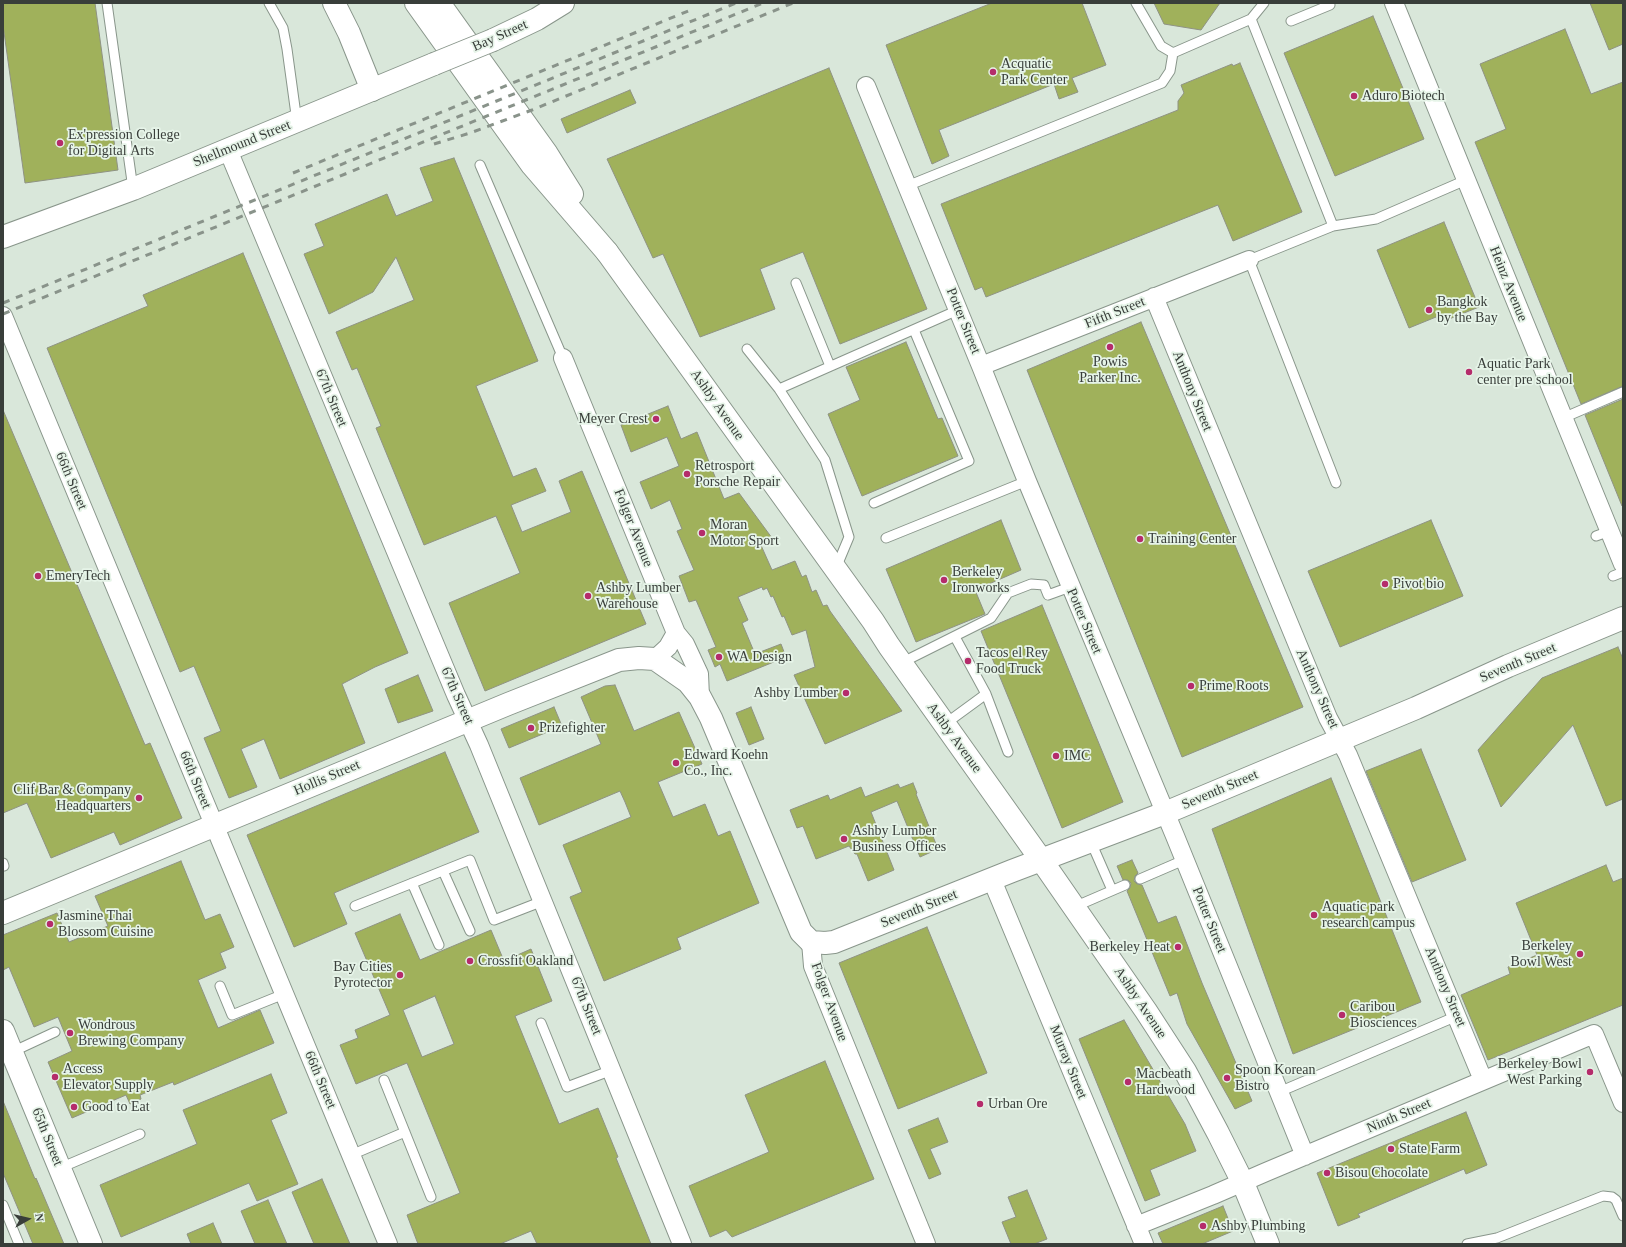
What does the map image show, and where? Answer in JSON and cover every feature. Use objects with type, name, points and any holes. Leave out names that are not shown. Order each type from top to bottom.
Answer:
[{"type":"main road","points":[[334,3],[349,33],[372,90]]},
{"type":"main road","points":[[416,3],[532,165],[607,252]]},
{"type":"main road","points":[[438,3],[547,154],[607,252]]},
{"type":"main road","name":"Bay Street","points":[[434,64],[493,40],[531,22],[563,3]]},
{"type":"main road","name":"Shellmound Street","points":[[3,237],[132,189],[434,64]]},
{"type":"main road","name":"Ashby Avenue","points":[[607,252],[835,569],[1042,861],[1185,1071],[1243,1183],[1268,1244]]},
{"type":"main road","name":"Seventh Street","points":[[811,942],[824,943],[844,938],[1165,814],[1623,618]]},
{"type":"main road","name":"Hollis Street","points":[[3,912],[468,720],[619,660],[639,658],[655,659]]},
{"type":"main road","name":"Folger Avenue","points":[[655,659],[688,682],[700,697],[711,718],[797,926],[811,942]]},
{"type":"main road","name":"65th Street","points":[[3,1031],[91,1244]]},
{"type":"street","name":"Heinz Avenue","points":[[1394,3],[1563,418],[1603,534],[1618,570]]},
{"type":"street","name":"Potter Street","points":[[866,86],[981,366],[1026,481],[1165,814],[1305,1156]]},
{"type":"street","name":"67th Street","points":[[228,150],[543,900],[682,1244]]},
{"type":"street","name":"Fifth Street","points":[[981,366],[1249,260]]},
{"type":"street","name":"Anthony Street","points":[[1154,297],[1328,718],[1348,755],[1483,1080]]},
{"type":"street","name":"66th Street","points":[[3,316],[388,1244]]},
{"type":"street","name":"Folger Avenue","points":[[563,358],[676,633],[685,644],[699,674],[700,697]]},
{"type":"street","points":[[655,659],[668,647],[676,633]]},
{"type":"street","name":"Murray Street","points":[[992,880],[1144,1244]]},
{"type":"street","name":"Folger Avenue","points":[[811,942],[813,966],[926,1244]]},
{"type":"street","name":"Ninth Street","points":[[1136,1226],[1243,1183],[1594,1034],[1623,1103]]},
{"type":"lane","points":[[107,3],[132,189]]},
{"type":"lane","points":[[269,3],[282,28],[287,49],[296,122]]},
{"type":"lane","points":[[1136,3],[1161,46],[1173,53]]},
{"type":"lane","points":[[1173,53],[1250,19],[1264,3]]},
{"type":"lane","points":[[1291,21],[1330,5],[1329,3]]},
{"type":"lane","points":[[1250,19],[1333,226]]},
{"type":"lane","points":[[907,186],[1162,83],[1170,71],[1173,53]]},
{"type":"lane","points":[[480,165],[563,358]]},
{"type":"lane","points":[[1336,483],[1249,260],[1333,226],[1376,220],[1466,180]]},
{"type":"lane","points":[[796,283],[830,366]]},
{"type":"lane","points":[[779,389],[958,310]]},
{"type":"lane","points":[[874,503],[969,461],[914,330]]},
{"type":"lane","points":[[747,349],[779,389],[826,460],[849,537],[835,569]]},
{"type":"lane","points":[[1563,418],[1623,392]]},
{"type":"lane","points":[[886,538],[1026,481]]},
{"type":"lane","points":[[1618,570],[1623,572]]},
{"type":"lane","points":[[901,663],[991,618],[1008,593],[1030,584],[1044,585],[1048,595],[1070,587]]},
{"type":"lane","points":[[955,637],[986,694],[1008,752]]},
{"type":"lane","points":[[945,725],[986,694]]},
{"type":"lane","points":[[1091,842],[1112,890]]},
{"type":"lane","points":[[356,906],[470,860],[494,920],[543,900]]},
{"type":"lane","points":[[1140,879],[1184,860]]},
{"type":"lane","points":[[3,863],[3,866]]},
{"type":"lane","points":[[443,871],[470,931]]},
{"type":"lane","points":[[412,883],[439,945]]},
{"type":"lane","points":[[1074,907],[1125,885]]},
{"type":"lane","points":[[220,986],[232,1015],[284,994]]},
{"type":"lane","points":[[1279,1092],[1457,1016]]},
{"type":"lane","points":[[541,1023],[567,1087],[612,1070]]},
{"type":"lane","points":[[12,1052],[55,1032]]},
{"type":"lane","points":[[384,1080],[432,1197]]},
{"type":"lane","points":[[351,1155],[405,1132]]},
{"type":"lane","points":[[60,1168],[140,1134]]},
{"type":"lane","points":[[1467,1244],[1497,1238],[1603,1196],[1612,1197],[1616,1200],[1623,1216]]},
{"type":"lane","points":[[3,1205],[20,1244]]},
{"type":"building","points":[[3,3],[95,3],[118,170],[25,183],[3,25]]},
{"type":"building","name":"Acquatic Park Center","points":[[992,3],[1082,3],[1106,65],[1072,78],[1078,92],[1059,99],[1054,84],[939,130],[949,156],[932,164],[886,45]]},
{"type":"building","points":[[1154,3],[1220,3],[1201,30],[1164,24]]},
{"type":"building","points":[[1590,3],[1623,3],[1623,44],[1609,50]]},
{"type":"building","name":"Aduro Biotech","points":[[1373,16],[1424,139],[1335,176],[1284,53]]},
{"type":"building","points":[[1565,29],[1591,94],[1623,82],[1623,386],[1581,404],[1475,142],[1506,129],[1480,64]]},
{"type":"building","points":[[1240,63],[1302,212],[1233,241],[1218,205],[986,297],[982,287],[975,290],[941,204],[1178,110],[1178,101],[1184,93],[1181,85],[1232,64],[1233,66]]},
{"type":"building","points":[[829,68],[927,309],[840,344],[803,252],[760,269],[775,309],[700,337],[663,254],[653,258],[607,159]]},
{"type":"building","points":[[630,90],[636,103],[567,133],[561,119]]},
{"type":"building","points":[[454,158],[538,361],[476,386],[513,477],[536,468],[546,491],[511,505],[522,532],[571,512],[559,481],[582,471],[646,624],[485,691],[449,603],[520,573],[496,516],[424,545],[376,428],[381,426],[357,368],[352,370],[336,332],[414,300],[396,257],[373,292],[329,314],[304,254],[324,246],[315,224],[387,194],[396,216],[433,201],[420,168]]},
{"type":"building","points":[[1444,222],[1479,307],[1439,323],[1436,317],[1409,328],[1377,250]]},
{"type":"building","points":[[243,253],[408,653],[375,667],[342,684],[365,743],[280,779],[264,739],[241,749],[257,787],[229,798],[204,738],[221,731],[194,666],[180,672],[47,348],[148,306],[143,295]]},
{"type":"building","points":[[1141,322],[1303,707],[1182,757],[1027,370]]},
{"type":"building","points":[[906,342],[938,419],[942,418],[958,456],[862,496],[828,414],[860,400],[846,367]]},
{"type":"building","points":[[1623,399],[1623,506],[1622,506],[1585,415]]},
{"type":"building","points":[[668,406],[681,439],[697,432],[724,499],[739,493],[772,538],[760,543],[772,570],[795,561],[802,577],[806,575],[812,592],[816,590],[823,606],[827,605],[902,711],[825,744],[794,675],[815,667],[806,630],[792,635],[784,616],[782,617],[773,596],[771,597],[767,588],[763,590],[762,587],[738,597],[748,620],[742,623],[755,654],[781,644],[786,657],[727,681],[720,664],[715,667],[708,650],[716,647],[696,600],[689,602],[679,576],[694,570],[677,531],[682,529],[670,500],[651,509],[640,482],[679,466],[667,437],[631,452],[621,425]]},
{"type":"building","name":"EmeryTech","points":[[3,410],[145,745],[150,743],[182,818],[120,845],[114,832],[51,858],[27,803],[3,813]]},
{"type":"building","name":"Berkeley Ironworks","points":[[1001,520],[1021,570],[975,590],[985,614],[916,642],[886,569]]},
{"type":"building","name":"Pivot bio","points":[[1431,520],[1463,596],[1340,647],[1308,571]]},
{"type":"building","points":[[1042,605],[1123,802],[1062,828],[981,631]]},
{"type":"building","points":[[1618,647],[1623,659],[1623,799],[1606,806],[1573,725],[1501,807],[1478,750],[1542,678]]},
{"type":"building","points":[[418,675],[433,711],[398,723],[385,689]]},
{"type":"building","points":[[615,685],[634,731],[679,712],[702,764],[658,782],[673,817],[705,804],[718,836],[730,831],[759,903],[677,938],[681,949],[604,981],[570,897],[582,892],[563,845],[631,817],[625,802],[620,791],[539,825],[520,778],[601,744],[581,697],[605,686]]},
{"type":"building","name":"Prizefighter","points":[[554,707],[562,726],[509,748],[501,729]]},
{"type":"building","points":[[751,707],[764,739],[749,745],[736,713]]},
{"type":"building","points":[[1421,749],[1466,860],[1412,882],[1366,771]]},
{"type":"building","points":[[445,752],[479,832],[334,893],[347,924],[294,947],[247,835]]},
{"type":"building","name":"Aquatic park research campus","points":[[1331,778],[1421,1002],[1293,1054],[1212,829]]},
{"type":"building","points":[[913,783],[938,849],[920,857],[897,801],[871,812],[894,870],[868,881],[857,854],[855,854],[849,846],[816,859],[803,826],[797,828],[790,810],[828,795],[830,800],[861,787],[865,797],[898,784],[900,788]]},
{"type":"building","points":[[1132,860],[1138,873],[1135,876],[1134,881],[1137,884],[1142,885],[1158,923],[1176,916],[1202,983],[1252,1101],[1235,1109],[1187,1024],[1177,993],[1170,996],[1127,891],[1130,888],[1131,883],[1128,880],[1123,880],[1117,866]]},
{"type":"building","points":[[181,861],[205,920],[220,914],[234,947],[220,953],[226,968],[198,980],[218,1028],[260,1010],[274,1043],[174,1085],[173,1082],[140,1095],[141,1099],[130,1104],[126,1095],[72,1118],[48,1062],[72,1051],[58,1017],[34,1027],[9,967],[3,970],[3,935],[57,913],[69,942],[108,926],[95,896]]},
{"type":"building","name":"Berkeley Bowl West","points":[[1606,865],[1613,882],[1623,878],[1623,1005],[1488,1060],[1461,995],[1510,974],[1508,967],[1537,955],[1516,903]]},
{"type":"building","points":[[400,914],[420,960],[491,930],[504,961],[531,949],[552,1001],[515,1016],[559,1124],[598,1108],[618,1157],[616,1158],[651,1244],[537,1244],[531,1231],[500,1244],[418,1244],[407,1215],[460,1193],[407,1063],[356,1084],[340,1045],[358,1038],[355,1030],[390,1015],[355,933]],"holes":[[[435,996],[454,1044],[422,1057],[403,1010]]]},
{"type":"building","points":[[927,927],[987,1073],[898,1109],[839,963]]},
{"type":"building","name":"Macbeath Hardwood","points":[[1124,1020],[1185,1124],[1196,1151],[1150,1170],[1160,1195],[1145,1201],[1079,1039]]},
{"type":"building","points":[[825,1061],[874,1179],[732,1237],[726,1230],[710,1237],[689,1186],[769,1152],[745,1095]]},
{"type":"building","points":[[271,1074],[287,1113],[271,1120],[298,1184],[257,1201],[249,1183],[121,1237],[100,1185],[197,1144],[183,1110]]},
{"type":"building","points":[[3,1101],[64,1244],[33,1244],[3,1173]]},
{"type":"building","points":[[1466,1112],[1487,1165],[1466,1174],[1464,1169],[1358,1214],[1360,1217],[1338,1226],[1317,1173]]},
{"type":"building","points":[[938,1118],[948,1142],[930,1149],[941,1174],[929,1179],[908,1130]]},
{"type":"building","points":[[322,1179],[350,1244],[314,1244],[292,1192]]},
{"type":"building","points":[[1027,1190],[1047,1239],[1034,1244],[1011,1244],[1002,1222],[1016,1217],[1008,1197]]},
{"type":"building","points":[[268,1200],[287,1244],[255,1244],[241,1211]]},
{"type":"building","name":"Ashby Plumbing","points":[[1223,1206],[1233,1231],[1202,1244],[1163,1244],[1158,1233]]},
{"type":"building","points":[[213,1223],[222,1244],[191,1244],[187,1234]]},
{"type":"railway","points":[[3,303],[736,3]]},
{"type":"railway","points":[[3,314],[763,3]]},
{"type":"railway","points":[[434,144],[470,133],[532,110],[793,3]]},
{"type":"railway","points":[[293,173],[693,9]]},
{"type":"place","name":"Acquatic Park Center","points":[[993,72]]},
{"type":"place","name":"Aduro Biotech","points":[[1354,96]]},
{"type":"place","name":"Ex'pression College for Digital Arts","points":[[60,143]]},
{"type":"place","name":"Bangkok by the Bay","points":[[1429,310]]},
{"type":"place","name":"Powis Parker Inc.","points":[[1110,347]]},
{"type":"place","name":"Aquatic Park center pre school","points":[[1469,372]]},
{"type":"place","name":"Meyer Crest","points":[[656,419]]},
{"type":"place","name":"Retrosport Porsche Repair","points":[[687,474]]},
{"type":"place","name":"Moran Motor Sport","points":[[702,533]]},
{"type":"place","name":"Training Center","points":[[1140,539]]},
{"type":"place","name":"EmeryTech","points":[[38,576]]},
{"type":"place","name":"Berkeley Ironworks","points":[[944,580]]},
{"type":"place","name":"Pivot bio","points":[[1385,584]]},
{"type":"place","name":"Ashby Lumber Warehouse","points":[[588,596]]},
{"type":"place","name":"WA Design","points":[[719,657]]},
{"type":"place","name":"Tacos el Rey Food Truck","points":[[968,661]]},
{"type":"place","name":"Prime Roots","points":[[1191,686]]},
{"type":"place","name":"Ashby Lumber","points":[[846,693]]},
{"type":"place","name":"Prizefighter","points":[[531,728]]},
{"type":"place","name":"IMC","points":[[1056,756]]},
{"type":"place","name":"Edward Koehn Co., Inc.","points":[[676,763]]},
{"type":"place","name":"Clif Bar & Company Headquarters","points":[[139,798]]},
{"type":"place","name":"Ashby Lumber Business Offices","points":[[844,839]]},
{"type":"place","name":"Aquatic park research campus","points":[[1314,915]]},
{"type":"place","name":"Jasmine Thai Blossom Cuisine","points":[[50,924]]},
{"type":"place","name":"Berkeley Heat","points":[[1178,947]]},
{"type":"place","name":"Berkeley Bowl West","points":[[1580,954]]},
{"type":"place","name":"Crossfit Oakland","points":[[470,961]]},
{"type":"place","name":"Bay Cities Pyrotector","points":[[400,975]]},
{"type":"place","name":"Caribou Biosciences","points":[[1342,1015]]},
{"type":"place","name":"Wondrous Brewing Company","points":[[70,1033]]},
{"type":"place","name":"Berkeley Bowl West Parking","points":[[1590,1072]]},
{"type":"place","name":"Access Elevator Supply","points":[[55,1077]]},
{"type":"place","name":"Spoon Korean Bistro","points":[[1227,1078]]},
{"type":"place","name":"Macbeath Hardwood","points":[[1128,1082]]},
{"type":"place","name":"Urban Ore","points":[[980,1104]]},
{"type":"place","name":"Good to Eat","points":[[74,1107]]},
{"type":"place","name":"State Farm","points":[[1391,1149]]},
{"type":"place","name":"Bisou Chocolate","points":[[1327,1173]]},
{"type":"place","name":"Ashby Plumbing","points":[[1203,1226]]}]
